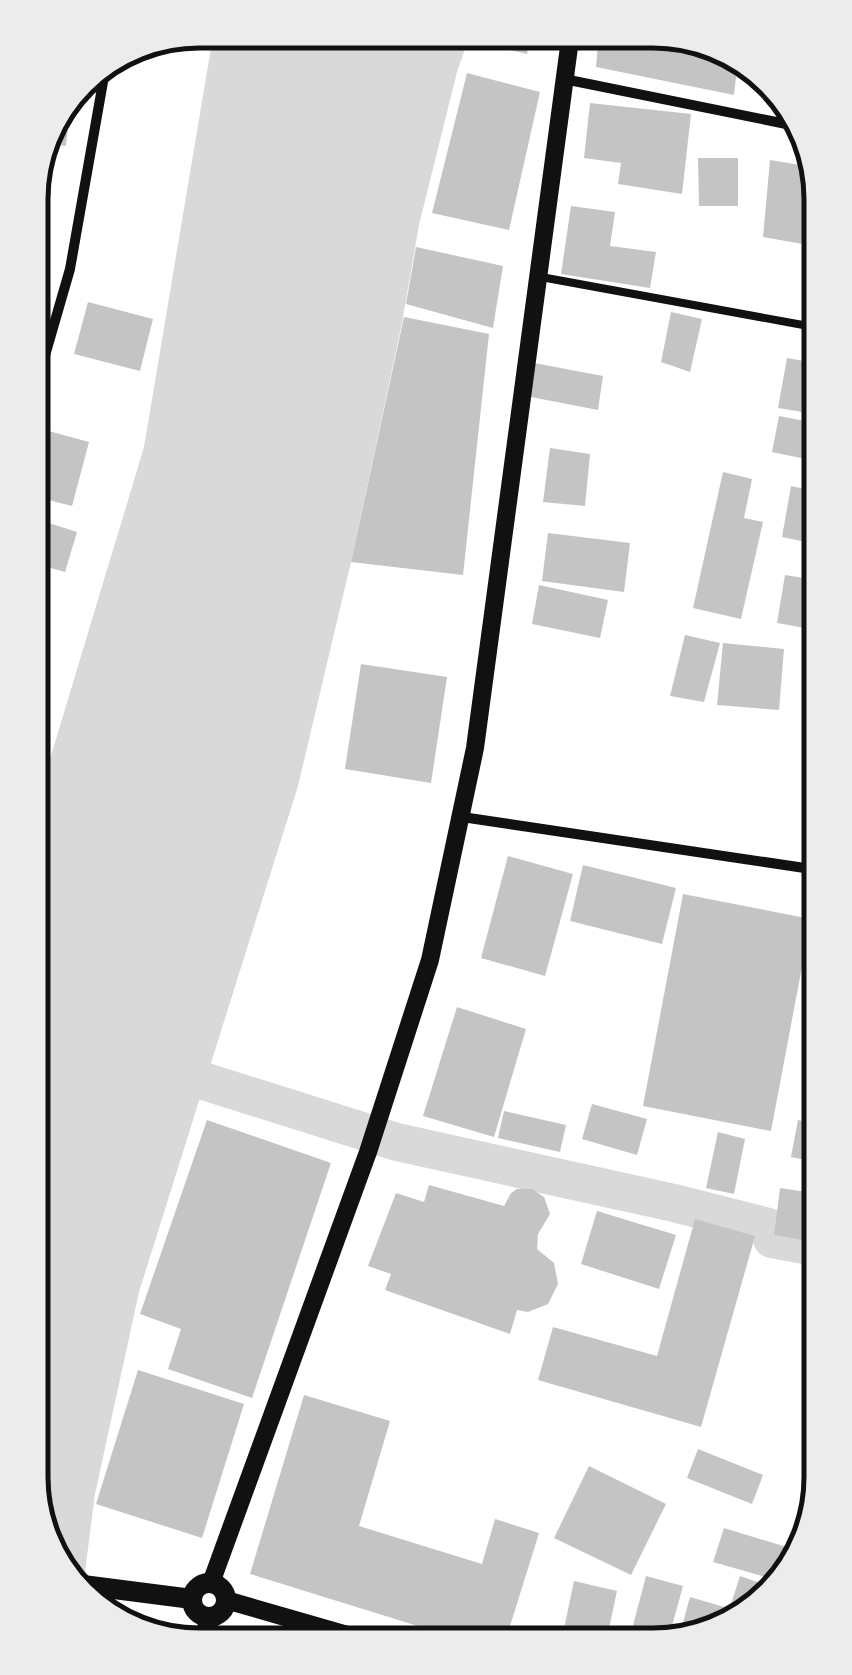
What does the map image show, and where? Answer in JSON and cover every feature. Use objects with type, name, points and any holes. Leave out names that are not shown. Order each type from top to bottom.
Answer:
[{"type":"main road","points":[[211,1583],[221,1588],[226,1600],[219,1614],[210,1617],[198,1613],[192,1598],[200,1585],[211,1583]]},
{"type":"main road","points":[[96,1587],[192,1598]]},
{"type":"main road","points":[[208,1628],[210,1617]]},
{"type":"street","points":[[211,1583],[368,1152],[430,960],[475,748],[569,48]]},
{"type":"street","points":[[563,79],[784,123]]},
{"type":"street","points":[[48,344],[70,269],[103,83]]},
{"type":"street","points":[[462,817],[804,868]]},
{"type":"street","points":[[226,1600],[323,1628]]},
{"type":"lane","points":[[537,276],[804,326]]},
{"type":"shaded area","points":[[211,48],[465,48],[419,225],[351,562],[298,786],[139,1292],[95,1494],[85,1575],[56,1525],[48,1476],[48,766],[144,447]]},
{"type":"building","points":[[501,48],[528,48],[527,54]]},
{"type":"building","points":[[598,48],[683,50],[736,73],[734,95],[596,67]]},
{"type":"building","points":[[467,73],[540,92],[509,230],[432,213]]},
{"type":"building","points":[[590,103],[691,114],[682,194],[618,184],[621,163],[584,158]]},
{"type":"building","points":[[68,123],[66,146],[58,145]]},
{"type":"building","points":[[698,158],[738,158],[738,206],[699,206]]},
{"type":"building","points":[[770,160],[800,165],[804,244],[763,237]]},
{"type":"building","points":[[571,206],[615,212],[610,246],[656,252],[650,288],[561,274]]},
{"type":"building","points":[[416,247],[503,266],[493,328],[406,304]]},
{"type":"building","points":[[88,302],[153,319],[140,371],[74,354]]},
{"type":"building","points":[[671,312],[702,319],[690,372],[661,362]]},
{"type":"building","points":[[404,317],[489,334],[463,575],[351,562]]},
{"type":"building","points":[[787,358],[804,361],[804,412],[778,408]]},
{"type":"building","points":[[534,363],[603,376],[598,410],[531,397]]},
{"type":"building","points":[[779,416],[804,421],[804,459],[772,452]]},
{"type":"building","points":[[48,431],[89,442],[72,506],[48,500]]},
{"type":"building","points":[[550,448],[590,454],[585,506],[543,502]]},
{"type":"building","points":[[723,472],[752,479],[744,518],[763,522],[741,619],[693,608]]},
{"type":"building","points":[[791,486],[804,489],[804,542],[782,537]]},
{"type":"building","points":[[48,523],[77,532],[65,572],[48,567]]},
{"type":"building","points":[[548,533],[630,543],[624,592],[542,581]]},
{"type":"building","points":[[785,575],[804,578],[804,628],[777,623]]},
{"type":"building","points":[[539,585],[608,600],[600,638],[532,624]]},
{"type":"building","points":[[685,635],[720,643],[704,702],[670,696]]},
{"type":"building","points":[[723,643],[784,649],[779,710],[717,705]]},
{"type":"building","points":[[361,664],[447,677],[431,783],[345,769]]},
{"type":"building","points":[[508,856],[573,874],[545,976],[481,958]]},
{"type":"building","points":[[583,865],[676,888],[662,944],[570,921]]},
{"type":"building","points":[[683,894],[804,918],[804,956],[771,1131],[643,1106]]},
{"type":"building","points":[[457,1007],[526,1029],[494,1137],[423,1116]]},
{"type":"building","points":[[592,1104],[647,1119],[637,1155],[582,1139]]},
{"type":"building","points":[[504,1111],[566,1125],[560,1152],[498,1138]]},
{"type":"building","points":[[207,1120],[331,1163],[252,1398],[168,1369],[181,1329],[140,1314]]},
{"type":"building","points":[[798,1120],[804,1121],[804,1160],[791,1157]]},
{"type":"building","points":[[718,1132],[745,1139],[734,1194],[706,1188]]},
{"type":"building","points":[[429,1185],[504,1206],[517,1189],[532,1189],[544,1197],[550,1214],[538,1234],[537,1249],[554,1263],[558,1284],[548,1304],[528,1312],[517,1310],[510,1334],[385,1290],[391,1274],[368,1266],[396,1193],[424,1202]]},
{"type":"building","points":[[780,1188],[804,1192],[804,1240],[774,1235]]},
{"type":"building","points":[[597,1211],[676,1235],[659,1289],[581,1264]]},
{"type":"building","points":[[695,1219],[755,1236],[701,1427],[538,1380],[553,1327],[657,1356]]},
{"type":"building","points":[[138,1370],[244,1404],[202,1538],[96,1504]]},
{"type":"building","points":[[304,1395],[390,1421],[359,1526],[482,1564],[495,1519],[539,1533],[509,1628],[424,1628],[250,1574]]},
{"type":"building","points":[[698,1449],[763,1475],[752,1504],[687,1478]]},
{"type":"building","points":[[589,1466],[666,1504],[631,1575],[554,1538]]},
{"type":"building","points":[[724,1528],[786,1547],[765,1577],[713,1562]]},
{"type":"building","points":[[646,1576],[683,1586],[672,1626],[632,1628]]},
{"type":"building","points":[[740,1576],[760,1583],[737,1602],[731,1604]]},
{"type":"building","points":[[574,1581],[617,1591],[609,1628],[564,1628]]},
{"type":"building","points":[[690,1597],[727,1608],[702,1619],[683,1624]]},
{"type":"waterway","points":[[159,1067],[397,1142],[674,1203],[768,1227],[772,1239],[804,1245]]}]
